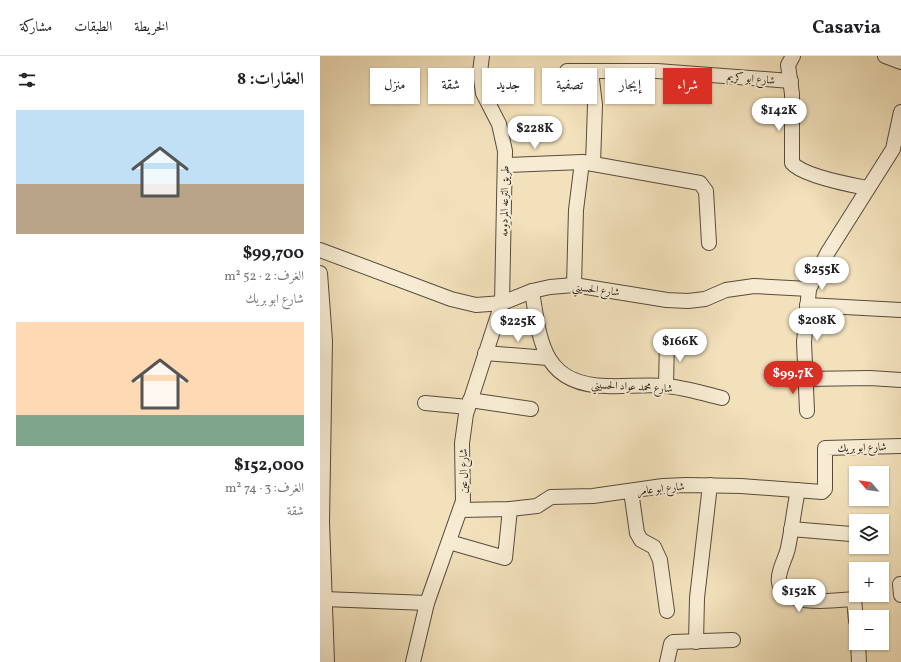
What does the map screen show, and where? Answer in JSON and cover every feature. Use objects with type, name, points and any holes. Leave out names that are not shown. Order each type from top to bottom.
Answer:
[{"type":"street","name":"طريق الترعه المردومه","points":[[482,56],[480,82],[487,103],[493,111],[503,137],[505,164],[502,303]]},
{"type":"street","points":[[793,56],[788,65],[791,81],[793,113],[792,160],[797,167],[829,179],[867,188]]},
{"type":"street","points":[[885,56],[901,62]]},
{"type":"street","name":"شارع ابو كريم","points":[[597,71],[657,71],[791,81]]},
{"type":"street","points":[[574,285],[576,210],[587,163],[595,112],[594,104]]},
{"type":"street","points":[[807,411],[804,342],[809,289],[828,252],[867,188],[897,150],[901,112]]},
{"type":"street","points":[[505,164],[587,163],[700,183],[706,191],[708,243]]},
{"type":"street","name":"شارع الحسيني","points":[[320,250],[463,303],[489,305],[502,303],[532,291],[550,287],[574,285],[667,300],[688,301],[705,299],[726,290],[754,286],[809,289]]},
{"type":"street","points":[[320,273],[325,341],[322,522],[324,599],[328,662]]},
{"type":"street","name":"شارع محمد عواد الحسيني","points":[[532,291],[539,329],[548,358],[552,366],[565,377],[583,383],[605,386],[666,386],[722,398]]},
{"type":"street","name":"شارع ال عين","points":[[413,662],[427,603],[460,510],[464,491],[462,443],[469,404],[484,353],[502,303]]},
{"type":"street","points":[[807,305],[901,310]]},
{"type":"street","points":[[666,386],[667,339]]},
{"type":"street","points":[[484,353],[548,358]]},
{"type":"street","points":[[805,379],[870,378],[901,380]]},
{"type":"street","points":[[425,403],[469,404],[531,409]]},
{"type":"street","name":"شارع ابو بريك","points":[[824,450],[827,448],[901,446]]},
{"type":"street","name":"شارع ابو عامر","points":[[460,510],[510,509],[537,506],[551,497],[593,496],[664,486],[741,486],[821,492],[824,490],[824,450]]},
{"type":"street","points":[[696,642],[697,598],[710,485]]},
{"type":"street","points":[[798,490],[788,548],[779,582],[786,593],[795,598],[806,601],[854,600],[855,610]]},
{"type":"street","points":[[631,491],[637,533],[641,540],[654,546],[660,560],[667,611]]},
{"type":"street","points":[[449,542],[505,558],[510,509]]},
{"type":"street","points":[[791,528],[849,534]]},
{"type":"street","points":[[324,599],[427,603]]},
{"type":"street","points":[[667,662],[671,644],[675,642],[733,640]]},
{"type":"street","points":[[858,650],[859,662]]}]
